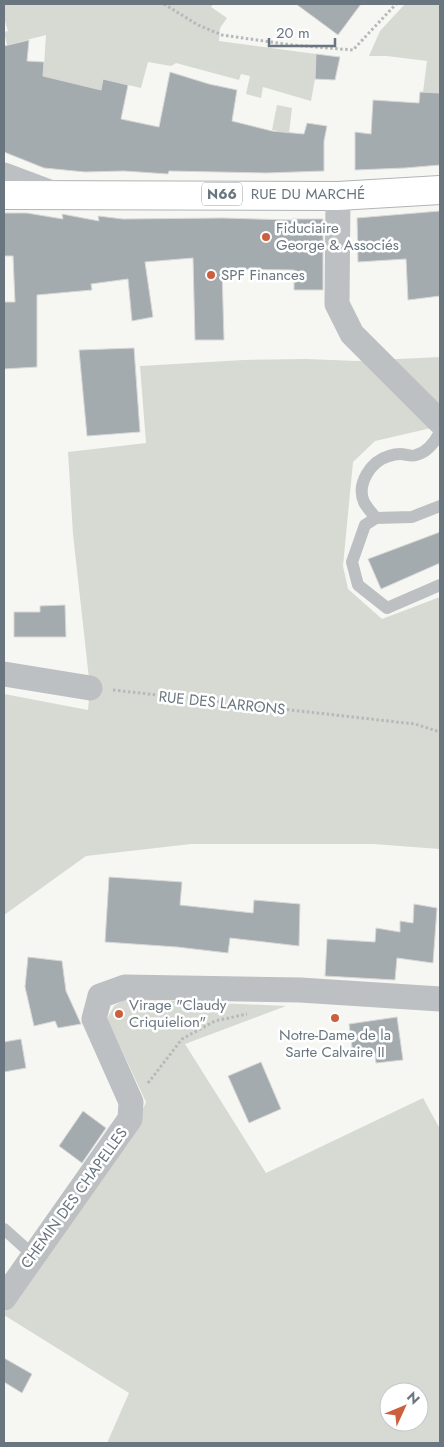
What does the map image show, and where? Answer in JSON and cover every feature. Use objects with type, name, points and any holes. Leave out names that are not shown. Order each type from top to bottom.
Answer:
[{"type":"main road","name":"RUE DU MARCHÉ","points":[[4,195],[338,196],[440,190]]},
{"type":"street","name":"RUE DU MARCHÉ","points":[[4,174],[56,195]]},
{"type":"street","points":[[338,196],[337,304],[352,334],[440,422]]},
{"type":"street","points":[[4,674],[90,688]]},
{"type":"street","name":"CHEMIN DES CHAPELLES","points":[[4,1298],[130,1119],[131,1102],[94,1019],[100,996],[125,987],[300,990],[440,999]]},
{"type":"lane","points":[[376,518],[364,502],[361,490],[365,476],[373,466],[386,457],[400,454],[415,456],[428,450],[440,432]]},
{"type":"lane","points":[[440,506],[412,517],[376,518],[365,525],[352,562],[358,585],[386,608],[440,585]]},
{"type":"lane","points":[[4,1229],[33,1255]]},
{"type":"path","points":[[164,4],[198,24],[222,35],[353,50],[396,4]]},
{"type":"path","name":"RUE DES LARRONS","points":[[90,688],[415,724],[440,732]]},
{"type":"path","points":[[130,1119],[145,1087],[182,1039],[215,1021],[250,1014]]},
{"type":"shaded area","points":[[5,4],[213,4],[211,7],[227,18],[220,28],[219,41],[316,54],[315,79],[311,101],[263,87],[261,98],[246,94],[250,76],[241,74],[239,80],[176,63],[171,66],[148,62],[141,88],[103,79],[101,90],[43,80],[46,35],[7,45],[4,32],[8,31],[4,18]]},
{"type":"shaded area","points":[[405,4],[440,4],[440,93],[423,92],[427,61],[387,56],[369,56],[380,31]]},
{"type":"shaded area","points":[[277,105],[292,108],[289,133],[272,130]]},
{"type":"shaded area","points":[[440,357],[440,426],[375,441],[353,462],[343,566],[348,589],[382,619],[440,597],[440,849],[373,844],[191,844],[86,856],[4,915],[4,694],[88,710],[90,688],[73,534],[68,452],[146,443],[140,366],[244,360],[306,359],[357,361]]},
{"type":"shaded area","points":[[125,999],[286,1006],[185,1044],[266,1173],[423,1098],[440,1129],[440,1443],[107,1443],[129,1393],[4,1315],[131,1139],[146,1102],[107,1019],[114,1006]]},
{"type":"building","points":[[296,4],[361,4],[338,35]]},
{"type":"building","points":[[29,40],[27,61],[44,62],[43,76],[101,90],[103,79],[128,85],[121,119],[159,127],[170,72],[237,90],[232,121],[272,131],[304,134],[307,123],[327,126],[324,141],[324,171],[266,173],[169,171],[168,174],[124,171],[85,172],[44,168],[4,152],[4,46]]},
{"type":"building","points":[[316,54],[340,57],[335,80],[315,79]]},
{"type":"building","points":[[420,92],[440,93],[440,165],[355,170],[355,132],[371,134],[373,100],[419,103]]},
{"type":"building","points":[[440,211],[440,296],[408,300],[406,259],[358,262],[357,218]]},
{"type":"building","points":[[4,213],[27,213],[63,219],[62,214],[99,221],[98,216],[123,219],[323,219],[323,290],[294,290],[294,270],[222,269],[224,340],[195,340],[193,258],[145,262],[153,317],[132,321],[128,279],[91,284],[92,290],[37,295],[37,367],[4,369],[4,302],[15,302],[13,256],[4,256]]},
{"type":"building","points":[[134,348],[140,432],[87,436],[79,350]]},
{"type":"building","points":[[440,532],[440,563],[381,589],[368,559]]},
{"type":"building","points":[[65,605],[66,637],[14,637],[14,612],[40,612],[40,606]]},
{"type":"building","points":[[109,877],[182,882],[180,905],[253,913],[254,900],[300,904],[299,946],[230,938],[228,953],[105,942]]},
{"type":"building","points":[[414,904],[437,908],[433,963],[397,958],[395,980],[325,976],[327,939],[375,942],[376,928],[400,932],[400,921],[413,923]]},
{"type":"building","points":[[28,957],[62,961],[66,991],[81,1024],[58,1028],[55,1021],[34,1026],[25,987]]},
{"type":"building","points":[[397,1017],[403,1060],[376,1063],[375,1053],[353,1056],[349,1024]]},
{"type":"building","points":[[21,1039],[26,1068],[4,1072],[4,1042]]},
{"type":"building","points":[[261,1062],[281,1109],[249,1123],[228,1076]]},
{"type":"building","points":[[83,1111],[106,1128],[82,1163],[59,1146]]},
{"type":"building","points":[[4,1358],[32,1374],[22,1393],[4,1382]]},
{"type":"place","name":"Fiduciaire George & Associés","points":[[266,237]]},
{"type":"place","name":"SPF Finances","points":[[211,275]]},
{"type":"place","name":"Virage \"Claudy Criquielion\"","points":[[119,1014]]},
{"type":"place","name":"Notre-Dame de la Sarte Calvaire II","points":[[335,1018]]}]
